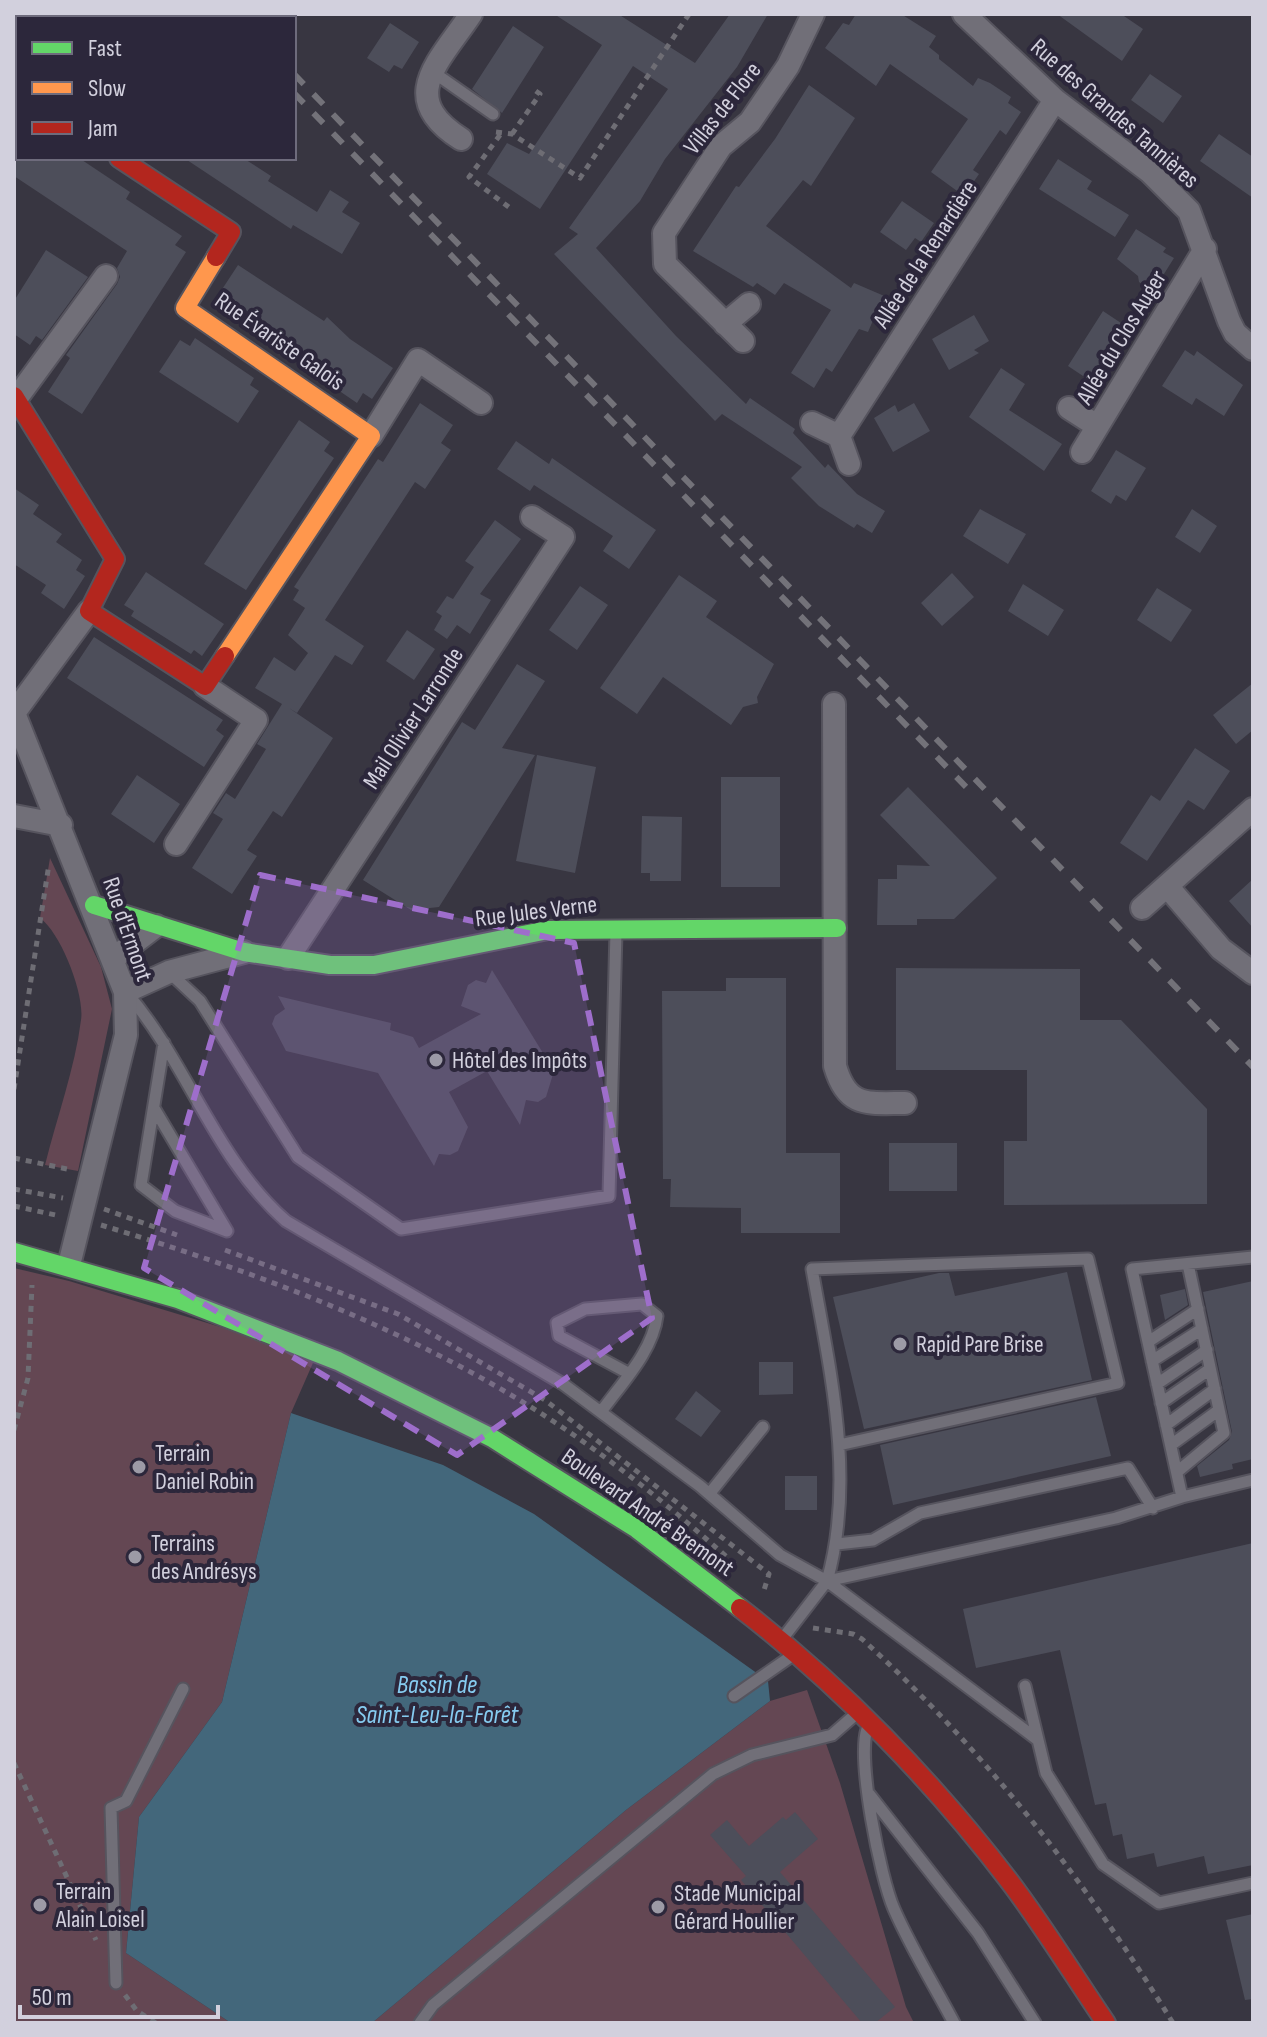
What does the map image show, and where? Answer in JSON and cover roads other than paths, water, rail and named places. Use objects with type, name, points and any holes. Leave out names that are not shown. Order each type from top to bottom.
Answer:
[{"type":"street","points":[[461,139],[438,124],[426,106],[425,85],[471,14]]},
{"type":"street","name":"Villas de Flore","points":[[743,341],[665,264],[664,233],[721,146],[750,122],[788,66],[813,14]]},
{"type":"street","name":"Rue des Grandes Tannières","points":[[964,14],[1055,100],[1150,172],[1189,211],[1229,321],[1251,342]]},
{"type":"street","name":"Allée de la Renardière","points":[[839,436],[1055,100]]},
{"type":"street","name":"Rue Évariste Galois","points":[[122,160],[231,232],[185,308],[371,436]]},
{"type":"street","name":"Allée du Clos Auger","points":[[1082,452],[1205,249]]},
{"type":"street","points":[[14,713],[89,611],[115,559],[15,398],[106,276]]},
{"type":"street","points":[[725,324],[749,304]]},
{"type":"street","points":[[205,686],[418,360],[481,403]]},
{"type":"street","points":[[1069,408],[1097,426]]},
{"type":"street","points":[[812,423],[839,436],[849,464]]},
{"type":"street","name":"Mail Olivier Larronde","points":[[288,958],[563,537],[532,517]]},
{"type":"street","points":[[89,611],[256,720],[176,844]]},
{"type":"street","points":[[834,704],[835,1066],[841,1086],[852,1098],[864,1103],[905,1103]]},
{"type":"street","name":"Rue d'Ermont","points":[[14,713],[94,905],[125,992],[126,1035],[69,1265]]},
{"type":"street","points":[[1142,908],[1253,809]]},
{"type":"street","points":[[14,816],[58,824]]},
{"type":"street","points":[[1167,886],[1221,949],[1253,973]]},
{"type":"street","name":"Rue Jules Verne","points":[[94,905],[244,952],[330,965],[374,965],[548,930],[837,928]]},
{"type":"street","points":[[114,958],[156,926]]},
{"type":"street","name":"Rue Jules Verne","points":[[125,992],[169,972],[244,952]]},
{"type":"street","name":"Boulevard André Bremont","points":[[14,1252],[168,1294],[274,1332],[452,1414],[623,1519],[780,1641],[863,1719],[1001,1873],[1063,1956],[1106,2023]]},
{"type":"lane","points":[[433,72],[493,114]]},
{"type":"lane","points":[[169,972],[200,1001],[298,1157],[401,1229],[609,1196],[616,928]]},
{"type":"lane","points":[[125,992],[164,1043],[235,1165],[258,1196],[286,1221],[563,1384],[710,1493],[780,1555],[827,1581],[1038,1740]]},
{"type":"lane","points":[[154,1108],[227,1231],[175,1211],[141,1185],[164,1043]]},
{"type":"lane","points":[[1182,1497],[1132,1269],[1253,1257]]},
{"type":"lane","points":[[780,1641],[827,1581],[837,1544],[839,1445],[812,1269],[1088,1259],[1118,1383],[839,1445]]},
{"type":"lane","points":[[1177,1472],[1224,1433],[1188,1264]]},
{"type":"lane","points":[[601,1412],[628,1373],[655,1334],[657,1316],[642,1304],[585,1309],[557,1323],[559,1336],[628,1373]]},
{"type":"lane","points":[[1148,1342],[1198,1309]]},
{"type":"lane","points":[[1152,1361],[1202,1329]]},
{"type":"lane","points":[[1157,1384],[1207,1350]]},
{"type":"lane","points":[[1161,1403],[1210,1369]]},
{"type":"lane","points":[[1166,1425],[1215,1389]]},
{"type":"lane","points":[[1171,1445],[1219,1410]]},
{"type":"lane","points":[[710,1493],[763,1427]]},
{"type":"lane","points":[[837,1544],[873,1540],[920,1513],[1128,1468],[1153,1508]]},
{"type":"lane","points":[[827,1581],[1153,1508],[1182,1497],[1253,1480]]},
{"type":"lane","points":[[734,1696],[795,1654]]},
{"type":"lane","points":[[1025,1686],[1046,1773],[1103,1864],[1159,1903],[1253,1883]]},
{"type":"lane","points":[[116,1983],[111,1808],[126,1801],[183,1689]]},
{"type":"lane","points":[[420,2023],[433,2005],[713,1774],[752,1755],[832,1735],[863,1719],[866,1791],[893,1907],[954,2023]]},
{"type":"lane","points":[[866,1791],[978,1933],[1035,2023]]},
{"type":"water","name":"Bassin de Saint-Leu-la-Forêt","points":[[291,1413],[443,1465],[534,1514],[768,1681],[770,1701],[626,1810],[372,2023],[231,2023],[126,1953],[139,1817],[222,1702]]},
{"type":"railway","points":[[296,76],[1253,1067]]},
{"type":"railway","points":[[296,95],[969,790]]},
{"type":"place","name":"Hôtel des Impôts","points":[[436,1060]]},
{"type":"place","name":"Rapid Pare Brise","points":[[900,1344]]},
{"type":"place","name":"Terrain Daniel Robin","points":[[139,1467]]},
{"type":"place","name":"Terrains des Andrésys","points":[[135,1557]]},
{"type":"place","name":"Terrain Alain Loisel","points":[[40,1905]]},
{"type":"place","name":"Stade Municipal Gérard Houllier","points":[[658,1907]]}]
